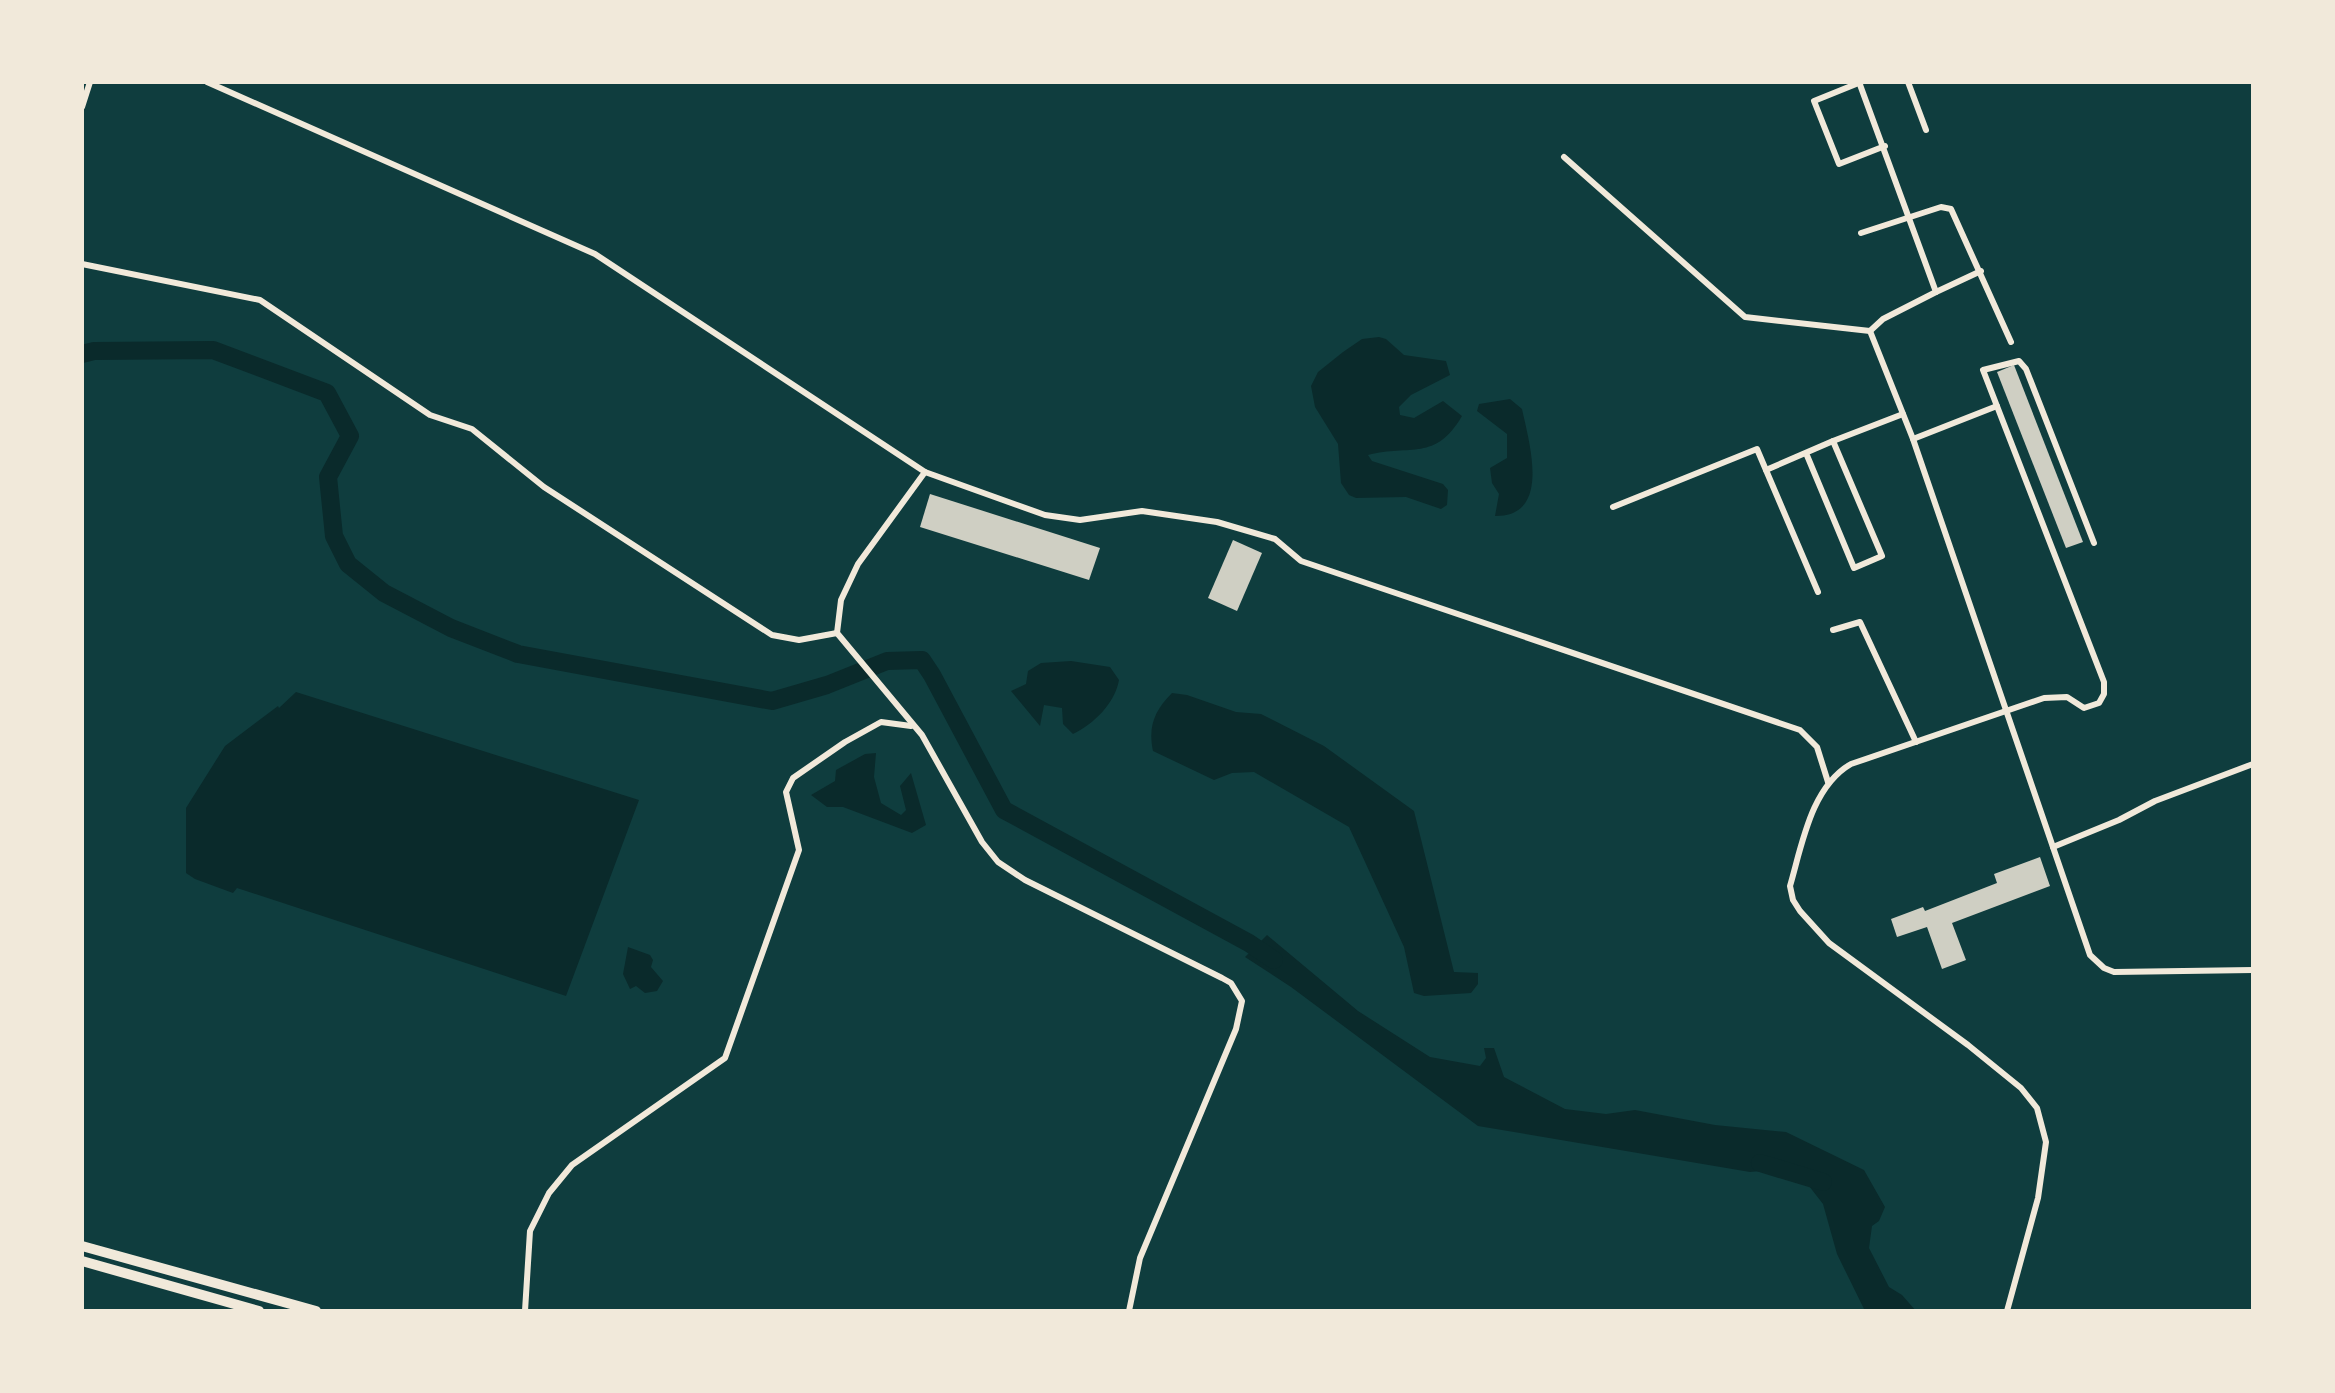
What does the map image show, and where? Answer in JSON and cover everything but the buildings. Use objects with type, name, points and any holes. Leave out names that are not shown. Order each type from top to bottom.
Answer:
[{"type":"highway","points":[[82,1246],[316,1311]]},
{"type":"highway","points":[[82,1261],[259,1311]]},
{"type":"street","points":[[82,107],[90,82]]},
{"type":"street","points":[[207,82],[595,254],[925,472],[1045,515],[1080,520],[1142,511],[1217,522],[1275,539],[1301,561],[1800,730],[1817,747],[1828,782]]},
{"type":"street","points":[[1908,82],[1926,130]]},
{"type":"street","points":[[1885,146],[1839,164],[1814,101],[1859,83],[1885,146],[1937,292]]},
{"type":"street","points":[[1564,157],[1745,317],[1870,331],[1883,319],[1981,271]]},
{"type":"street","points":[[1861,233],[1941,207],[1951,209],[2011,342]]},
{"type":"street","points":[[82,264],[260,300],[430,415],[472,429],[544,487],[772,635],[799,640],[837,633]]},
{"type":"street","points":[[1870,331],[1913,439],[2086,947],[2104,968],[2114,972],[2253,970]]},
{"type":"street","points":[[2008,1310],[2038,1198],[2046,1142],[2041,1118],[2021,1088],[1968,1045],[1829,943],[1793,900],[1790,886],[1802,842],[1828,782],[1851,764],[2044,698],[2067,697],[2084,708],[2099,703],[2104,694],[2104,682],[1983,370],[2019,361],[2026,369],[2094,543]]},
{"type":"street","points":[[1913,439],[1997,406]]},
{"type":"street","points":[[1766,470],[1903,414]]},
{"type":"street","points":[[1806,453],[1854,568],[1882,556],[1833,441]]},
{"type":"street","points":[[1613,508],[1757,449],[1818,592]]},
{"type":"street","points":[[925,472],[858,564],[841,600],[837,633],[922,735],[982,842],[998,862],[1025,880],[1223,978],[1231,983],[1242,1001],[1236,1028],[1140,1258],[1129,1311]]},
{"type":"street","points":[[1833,630],[1860,622],[1916,742]]},
{"type":"street","points":[[525,1311],[530,1231],[549,1193],[582,1157],[725,1058],[799,850],[786,792],[793,778],[845,742],[881,722],[911,724]]},
{"type":"street","points":[[2053,847],[2119,820],[2155,801],[2253,764]]},
{"type":"water","points":[[1362,339],[1386,339],[1404,355],[1446,361],[1450,375],[1411,395],[1399,407],[1400,415],[1414,418],[1443,401],[1462,416],[1452,430],[1432,446],[1368,455],[1372,461],[1443,484],[1448,490],[1447,505],[1441,509],[1406,497],[1356,498],[1349,495],[1341,483],[1338,444],[1315,407],[1311,386],[1318,372],[1343,352]]},
{"type":"water","points":[[1510,399],[1522,409],[1529,440],[1532,458],[1530,491],[1524,504],[1513,513],[1495,516],[1499,494],[1492,483],[1490,468],[1507,458],[1507,434],[1477,411],[1479,404]]},
{"type":"water","points":[[1071,661],[1110,667],[1119,680],[1108,705],[1088,725],[1073,734],[1063,724],[1062,708],[1044,705],[1040,726],[1011,691],[1026,684],[1028,671],[1041,663]]},
{"type":"water","points":[[296,692],[639,800],[566,996],[237,888],[233,893],[186,873],[186,808],[225,746],[278,706],[279,708]]},
{"type":"water","points":[[1172,693],[1187,695],[1236,712],[1261,714],[1324,746],[1414,811],[1454,972],[1478,973],[1478,984],[1471,993],[1424,996],[1414,993],[1404,947],[1349,827],[1254,772],[1232,773],[1214,780],[1153,751],[1151,734],[1154,720]]},
{"type":"water","points":[[876,753],[874,777],[881,803],[901,815],[906,810],[900,786],[911,773],[926,825],[912,833],[843,807],[827,807],[811,795],[835,781],[836,770],[865,754]]},
{"type":"water","points":[[1267,935],[1358,1011],[1430,1057],[1480,1066],[1486,1058],[1484,1048],[1494,1048],[1504,1077],[1565,1109],[1606,1114],[1635,1110],[1715,1125],[1786,1132],[1864,1170],[1885,1207],[1879,1221],[1872,1226],[1869,1248],[1889,1287],[1902,1295],[1916,1311],[1865,1311],[1837,1254],[1823,1204],[1795,1168],[1750,1172],[1478,1126],[1291,987],[1245,957]]},
{"type":"water","points":[[628,947],[650,955],[653,960],[651,967],[663,981],[657,991],[645,993],[636,986],[630,989],[623,974]]},
{"type":"waterway","points":[[82,354],[94,351],[213,350],[327,393],[350,436],[328,477],[334,536],[348,564],[384,593],[451,628],[518,654],[772,701],[827,685],[887,661],[922,660],[1004,810],[1249,943],[1274,960]]},
{"type":"waterway","points":[[1760,1163],[1823,1182]]}]
